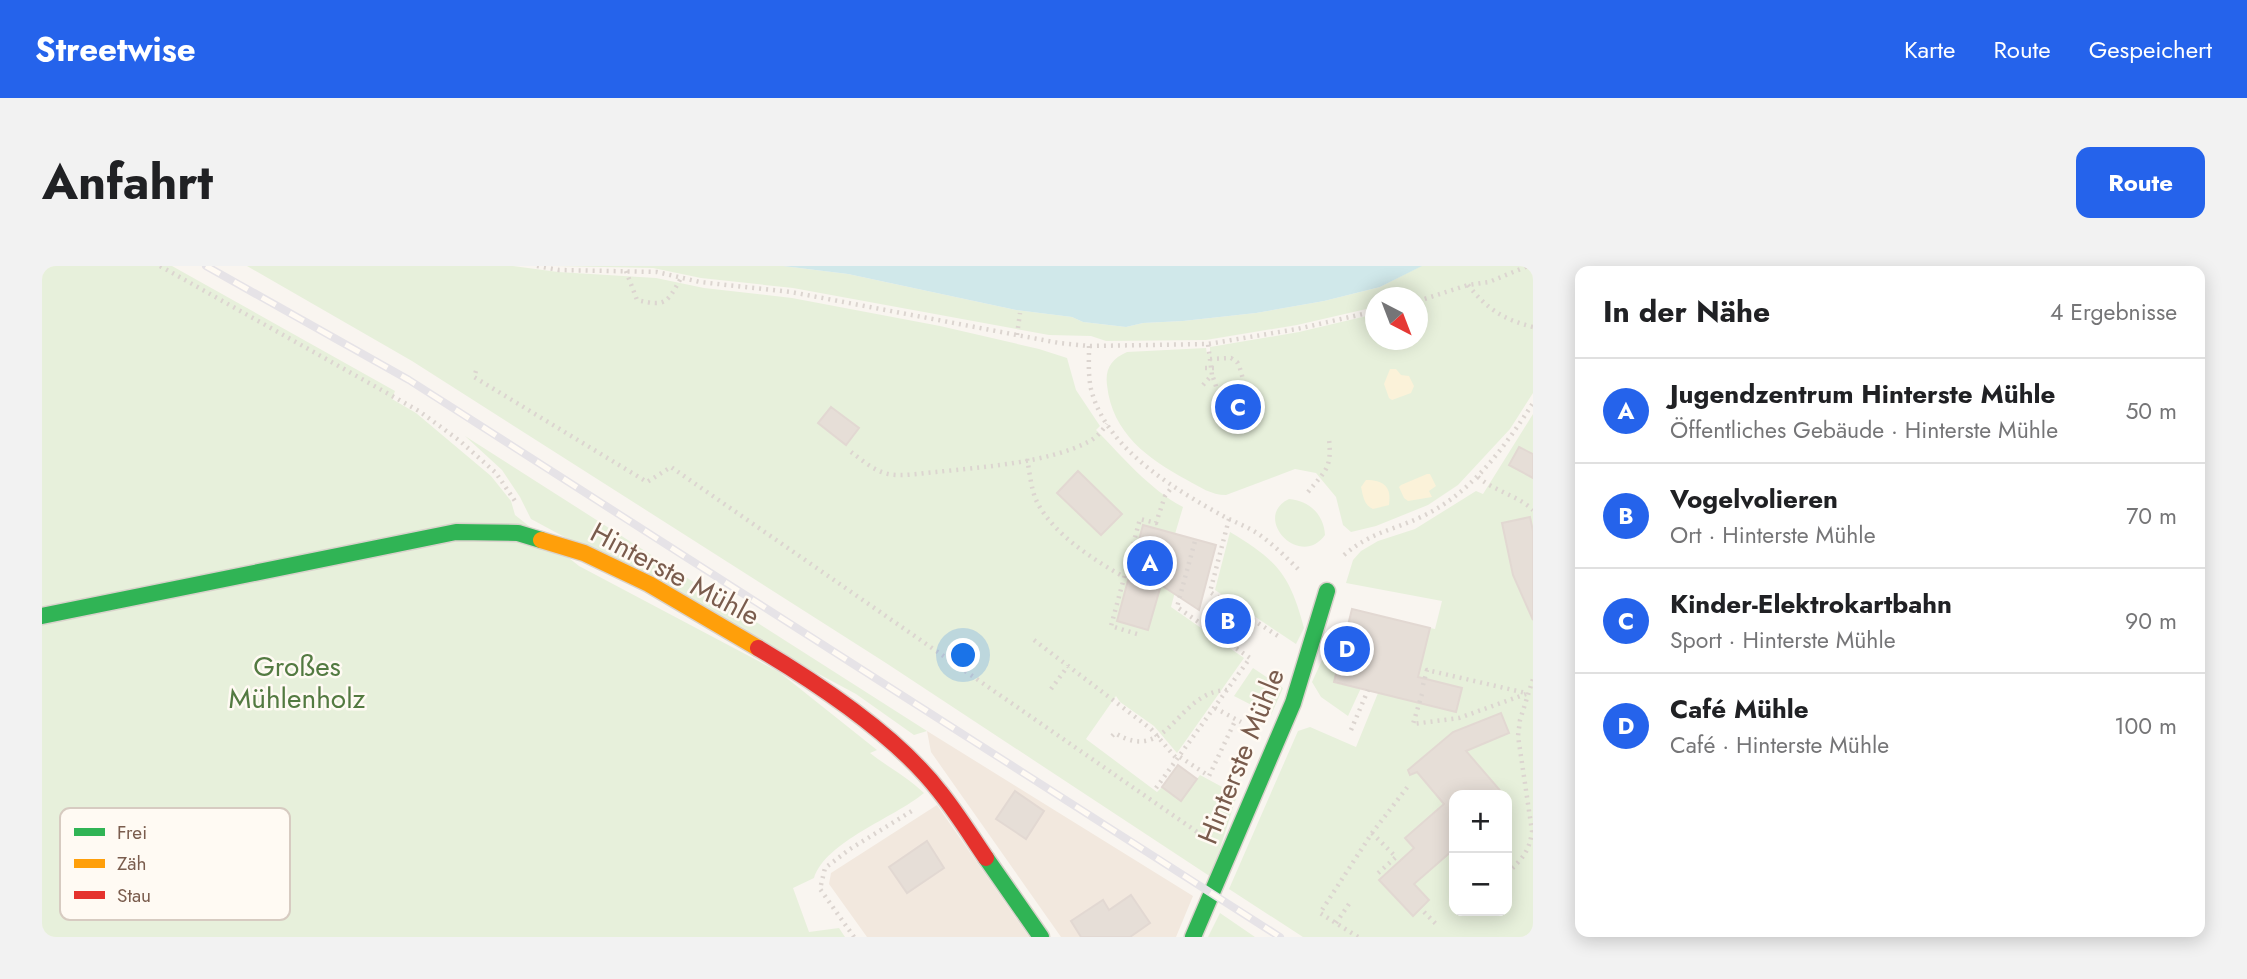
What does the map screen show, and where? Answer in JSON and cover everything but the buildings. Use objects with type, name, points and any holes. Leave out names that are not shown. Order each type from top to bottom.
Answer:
[{"type":"street","name":"Hinterste Mühle","points":[[42,616],[456,532],[518,533],[584,553],[649,584],[785,664],[845,705],[904,754],[939,790],[1041,937]]},
{"type":"street","name":"Hinterste Mühle","points":[[1193,937],[1293,703],[1327,592]]},
{"type":"path","points":[[160,266],[396,397],[460,441],[496,474],[514,498],[519,514],[518,533]]},
{"type":"path","points":[[537,266],[559,270],[657,272],[681,278],[791,292],[1059,343],[1089,346],[1208,344],[1297,329],[1365,314]]},
{"type":"path","points":[[1428,298],[1468,285],[1489,282],[1528,266]]},
{"type":"path","points":[[626,271],[637,300],[657,305],[669,300],[681,278]]},
{"type":"path","points":[[1468,285],[1491,310],[1533,327]]},
{"type":"path","points":[[1017,335],[1020,313]]},
{"type":"path","points":[[1208,344],[1212,375],[1219,391],[1223,416],[1228,427],[1236,430],[1255,417],[1255,403],[1247,391],[1237,362],[1231,358],[1210,359]]},
{"type":"path","points":[[1089,346],[1092,390],[1107,424],[1128,448],[1172,487],[1255,532],[1327,592]]},
{"type":"path","points":[[476,371],[474,377],[647,482],[671,467],[1219,847],[1231,852]]},
{"type":"path","points":[[1203,385],[1212,375]]},
{"type":"path","points":[[1344,555],[1371,535],[1422,517],[1464,490],[1516,430],[1533,403]]},
{"type":"path","points":[[851,452],[887,474],[903,475],[996,466],[1059,453],[1083,444],[1100,433],[1107,424]]},
{"type":"path","points":[[1308,492],[1327,469],[1331,458],[1329,439]]},
{"type":"path","points":[[1027,459],[1037,500],[1050,522],[1095,561],[1124,577]]},
{"type":"path","points":[[1478,477],[1533,510]]},
{"type":"path","points":[[1137,634],[1111,626],[1140,519],[1156,523],[1172,487]]},
{"type":"path","points":[[1229,519],[1210,592],[1309,656]]},
{"type":"path","points":[[1156,788],[1250,658],[1177,607],[1195,541]]},
{"type":"path","points":[[1034,640],[1158,736],[1179,758],[1209,776],[1239,721],[1215,708]]},
{"type":"path","points":[[1051,689],[1068,666]]},
{"type":"path","points":[[1423,685],[1427,670],[1527,693]]},
{"type":"path","points":[[1512,869],[1521,861],[1531,845],[1532,831],[1518,736],[1527,693],[1533,679]]},
{"type":"path","points":[[1112,736],[1115,733],[1126,740],[1142,743],[1158,736],[1206,694],[1228,690]]},
{"type":"path","points":[[1351,730],[1368,691]]},
{"type":"path","points":[[1422,694],[1413,724],[1459,718],[1527,693]]},
{"type":"path","points":[[1358,937],[1320,913],[1372,833],[1409,785]]},
{"type":"path","points":[[854,937],[820,889],[825,868],[850,849],[920,806],[939,790]]},
{"type":"path","points":[[1372,833],[1395,857],[1376,875]]},
{"type":"path","points":[[1336,923],[1351,901]]},
{"type":"path","points":[[1424,912],[1438,926]]},
{"type":"shaded area","points":[[927,731],[1193,896],[1176,937],[1061,937],[931,752]]},
{"type":"shaded area","points":[[937,805],[1029,937],[867,937],[829,884],[831,873]]},
{"type":"green space","name":"Großes Mühlenholz","points":[[42,266],[172,266],[395,391],[392,399],[416,413],[491,476],[511,501],[515,515],[579,566],[779,672],[877,750],[870,753],[924,793],[846,841],[821,865],[814,878],[793,888],[809,932],[839,928],[845,937],[42,937]]},
{"type":"green space","points":[[247,266],[513,266],[558,272],[656,278],[704,288],[792,298],[940,326],[1067,358],[1076,390],[1100,426],[1096,430],[1148,482],[1183,507],[1175,534],[1189,539],[1171,607],[1244,658],[1177,753],[1154,726],[1120,702],[1116,696],[1086,739],[1157,792],[1162,787],[1181,800],[1200,775],[1237,795],[1211,877],[886,663],[412,361]]},
{"type":"green space","points":[[554,266],[783,266],[848,274],[1016,310],[1126,327],[1143,323],[1256,313],[1365,291],[1365,309],[1297,325],[1206,340],[1106,341],[1091,336],[1049,335],[793,288],[701,278],[653,268]]},
{"type":"green space","points":[[1421,266],[1533,266],[1533,393],[1510,429],[1458,485],[1428,505],[1376,526],[1351,532],[1343,525],[1336,497],[1316,473],[1295,469],[1226,495],[1206,490],[1159,463],[1134,443],[1124,431],[1110,402],[1108,369],[1113,361],[1127,352],[1206,348],[1207,354],[1210,354],[1210,347],[1299,332],[1365,316],[1365,350],[1428,350],[1428,287],[1380,287]]},
{"type":"green space","points":[[1533,414],[1533,937],[1303,937],[1229,889],[1298,731],[1310,727],[1356,747],[1378,693],[1412,701],[1430,628],[1435,629],[1442,601],[1346,583],[1353,560],[1361,551],[1378,541],[1415,529],[1476,491],[1483,494]]},
{"type":"green space","points":[[465,436],[927,731],[914,735],[856,694],[531,519],[502,470]]},
{"type":"green space","points":[[1289,499],[1309,506],[1319,515],[1325,535],[1315,544],[1303,547],[1293,544],[1283,537],[1277,528],[1275,517],[1279,507]]},
{"type":"green space","points":[[1230,532],[1259,551],[1287,582],[1304,628],[1296,644],[1215,590]]},
{"type":"green space","points":[[1323,658],[1339,663],[1334,682],[1361,688],[1348,716],[1321,697],[1312,682]]},
{"type":"green space","points":[[1253,668],[1283,688],[1271,715],[1234,696]]},
{"type":"green space","points":[[1220,913],[1255,937],[1208,937]]},
{"type":"sand","points":[[1390,369],[1409,376],[1414,386],[1411,393],[1392,400],[1389,398],[1384,384]]},
{"type":"sand","points":[[1430,474],[1436,486],[1429,491],[1432,497],[1408,501],[1404,498],[1399,487]]},
{"type":"sand","points":[[1366,480],[1385,485],[1390,498],[1389,505],[1373,509],[1368,505],[1361,487]]},
{"type":"water","points":[[783,266],[1422,266],[1380,287],[1365,287],[1365,291],[1324,301],[1256,313],[1143,323],[1126,327],[1016,310],[848,274]]},
{"type":"railway","points":[[206,266],[409,380],[1280,937]]},
{"type":"traffic: fast","points":[[42,616],[456,532],[518,533],[541,540]]},
{"type":"traffic: fast","points":[[1193,937],[1293,703],[1327,591]]},
{"type":"traffic: fast","points":[[986,858],[1041,937]]},
{"type":"traffic: slow","points":[[541,540],[584,553],[649,584],[758,648]]},
{"type":"traffic: jam","points":[[758,648],[830,694],[902,751],[940,792],[986,858]]},
{"type":"place","name":"Kinder-Elektrokartbahn","points":[[1238,407]]},
{"type":"place","name":"Jugendzentrum Hinterste Mühle","points":[[1150,563]]},
{"type":"place","name":"Vogelvolieren","points":[[1228,621]]},
{"type":"place","name":"Café Mühle","points":[[1347,649]]}]
